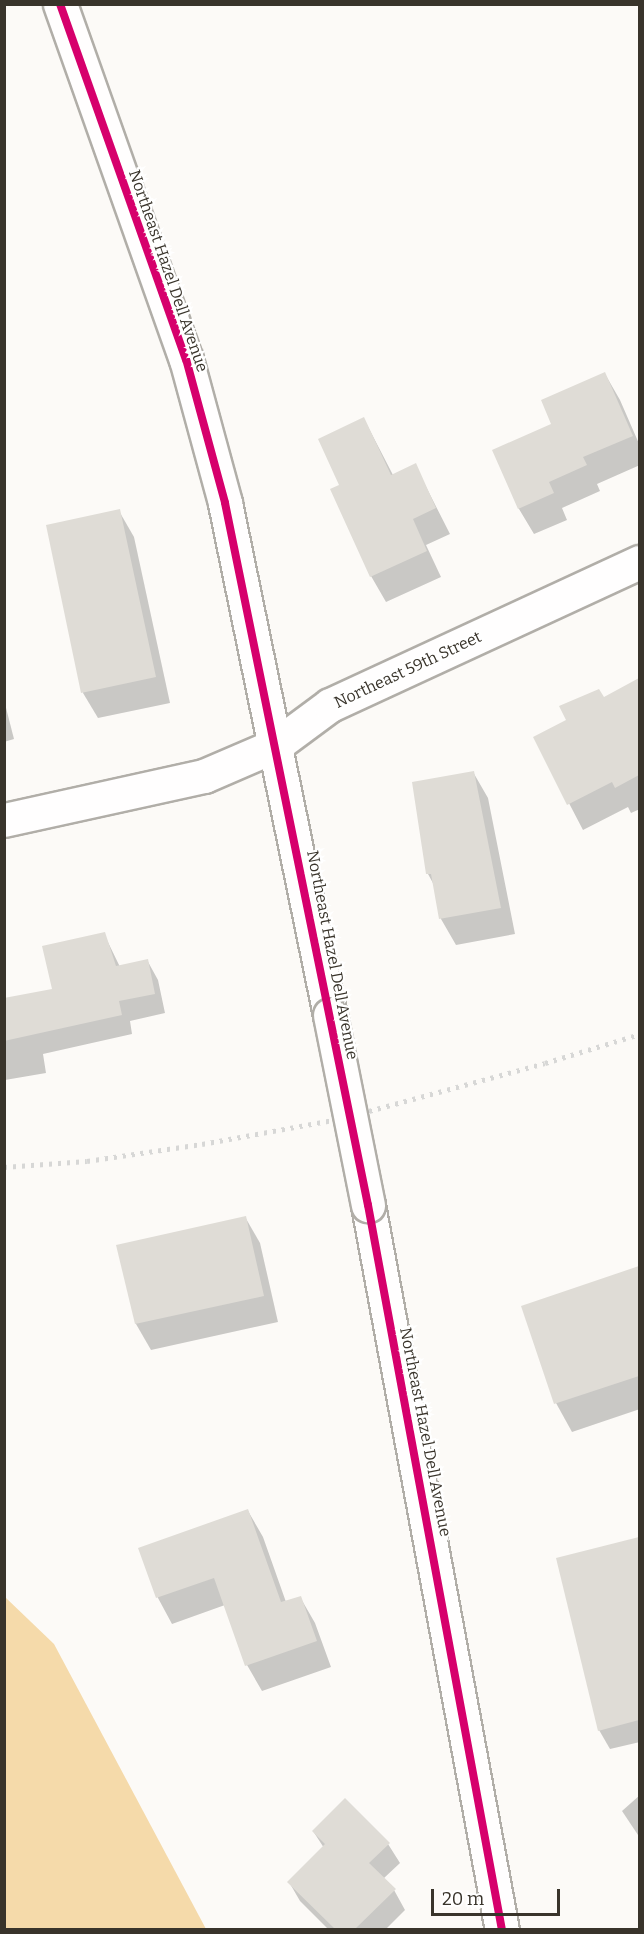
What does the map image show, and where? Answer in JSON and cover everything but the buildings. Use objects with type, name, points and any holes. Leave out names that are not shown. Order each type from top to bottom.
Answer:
[{"type":"street","name":"Northeast Hazel Dell Avenue","points":[[60,4],[186,359],[225,503],[368,1205],[502,1929]]},
{"type":"street","name":"Northeast 59th Street","points":[[4,820],[204,776],[276,745],[330,705],[639,562]]},
{"type":"shaded area","points":[[5,1597],[54,1644],[206,1929],[5,1929]]},
{"type":"railway","points":[[4,1167],[87,1161],[202,1144],[343,1118],[545,1063],[640,1034]]},
{"type":"cycle path","points":[[60,4],[186,359],[225,503],[368,1205],[502,1930]]}]
